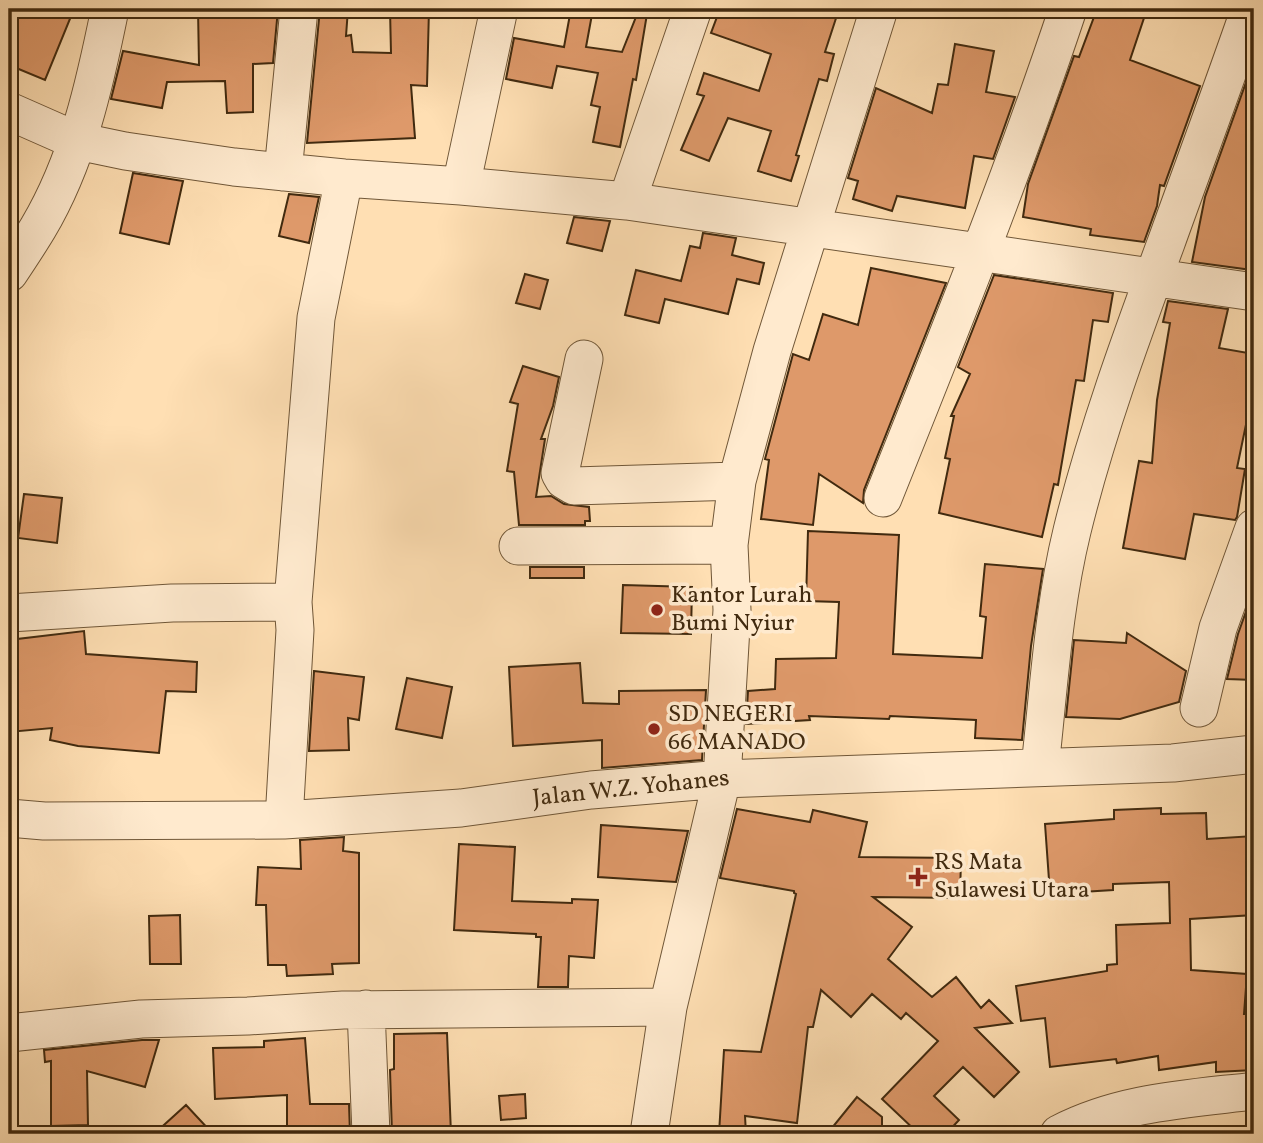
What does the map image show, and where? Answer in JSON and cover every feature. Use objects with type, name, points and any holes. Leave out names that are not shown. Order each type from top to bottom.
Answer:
[{"type":"street","points":[[9,273],[39,226],[77,141],[96,80],[110,9]]},
{"type":"street","points":[[283,172],[299,9]]},
{"type":"street","points":[[461,186],[499,9]]},
{"type":"street","points":[[627,201],[693,9]]},
{"type":"street","points":[[649,1134],[668,1007],[722,779],[732,610],[729,545],[737,481],[809,229],[879,9]]},
{"type":"street","points":[[883,498],[1028,129],[1068,9]]},
{"type":"street","points":[[1040,767],[1052,637],[1072,533],[1116,381],[1250,9]]},
{"type":"street","points":[[9,111],[77,141],[125,151],[283,172],[627,201],[809,229],[1154,275],[1254,292]]},
{"type":"street","points":[[284,820],[295,644],[293,603],[316,318],[344,178]]},
{"type":"street","points":[[584,359],[560,473],[564,480],[574,486],[737,481]]},
{"type":"street","points":[[1199,708],[1218,628],[1254,528]]},
{"type":"street","points":[[518,546],[729,545]]},
{"type":"street","points":[[9,613],[172,603],[293,603]]},
{"type":"street","name":"Jalan W.Z. Yohanes","points":[[9,818],[44,821],[284,820],[461,808],[591,790],[722,779],[1173,763],[1254,754]]},
{"type":"street","points":[[9,1033],[141,1019],[366,1009],[668,1007]]},
{"type":"street","points":[[366,1009],[371,1134]]},
{"type":"street","points":[[1059,1134],[1090,1119],[1138,1105],[1254,1091]]},
{"type":"building","points":[[9,9],[74,9],[45,80],[9,65]]},
{"type":"building","points":[[198,9],[278,9],[273,63],[253,64],[253,112],[227,113],[225,81],[167,82],[162,108],[111,99],[123,51],[199,65]]},
{"type":"building","points":[[320,9],[348,9],[346,36],[351,35],[353,52],[391,53],[390,9],[429,9],[427,86],[411,85],[415,138],[307,143]]},
{"type":"building","points":[[571,9],[593,9],[586,47],[622,52],[638,12],[647,14],[636,80],[633,79],[620,147],[593,142],[600,107],[591,105],[598,73],[557,66],[552,88],[506,79],[514,38],[564,47]]},
{"type":"building","points":[[720,9],[839,9],[825,52],[834,54],[827,81],[819,79],[791,181],[758,171],[771,131],[728,118],[709,161],[681,150],[704,96],[697,94],[704,73],[759,91],[771,54],[711,33]]},
{"type":"building","points":[[1097,9],[1147,9],[1130,60],[1200,86],[1164,186],[1160,185],[1157,206],[1144,242],[1090,235],[1091,229],[1023,217],[1028,184],[1074,56],[1079,57]]},
{"type":"building","points":[[955,44],[994,51],[986,92],[1015,97],[993,159],[974,156],[965,208],[897,196],[892,211],[853,199],[858,181],[848,178],[876,88],[932,113],[938,84],[948,85]]},
{"type":"building","points":[[1254,60],[1252,270],[1192,262],[1205,197]]},
{"type":"building","points":[[133,173],[183,181],[169,244],[120,233]]},
{"type":"building","points":[[289,194],[319,197],[309,243],[279,236]]},
{"type":"building","points":[[574,217],[610,221],[602,251],[567,243]]},
{"type":"building","points":[[703,233],[736,238],[732,255],[764,263],[759,284],[737,279],[728,314],[665,299],[659,323],[625,315],[636,270],[681,281],[690,246],[700,248]]},
{"type":"building","points":[[871,268],[946,283],[864,490],[863,503],[819,474],[813,525],[761,519],[769,460],[765,459],[793,354],[809,360],[823,314],[858,325]]},
{"type":"building","points":[[525,274],[548,280],[540,309],[516,303]]},
{"type":"building","points":[[994,275],[1113,293],[1108,322],[1093,320],[1084,381],[1076,380],[1058,485],[1054,484],[1042,537],[939,513],[950,459],[945,458],[954,416],[951,416],[970,374],[958,367]]},
{"type":"building","points":[[1168,301],[1228,309],[1219,348],[1254,354],[1254,386],[1237,468],[1245,469],[1237,517],[1235,520],[1194,514],[1185,559],[1123,548],[1139,461],[1152,463],[1157,400],[1170,323],[1163,322]]},
{"type":"building","points":[[523,366],[559,377],[553,406],[541,439],[545,439],[536,497],[551,496],[564,504],[589,507],[590,521],[585,521],[585,525],[519,525],[514,472],[507,471],[518,404],[510,402]]},
{"type":"building","points":[[24,494],[62,498],[57,543],[18,538]]},
{"type":"building","points":[[808,531],[899,535],[893,654],[982,658],[986,617],[980,616],[985,564],[1043,569],[1031,646],[1022,740],[975,738],[976,720],[809,716],[810,720],[746,724],[748,691],[775,689],[776,659],[836,658],[839,602],[806,601]]},
{"type":"building","points":[[530,567],[584,567],[584,578],[530,578]]},
{"type":"building","name":"Kantor Lurah Bumi Nyiur","points":[[623,585],[692,587],[691,634],[621,633]]},
{"type":"building","points":[[1254,589],[1254,680],[1227,679],[1238,634]]},
{"type":"building","points":[[84,631],[86,654],[197,662],[196,692],[166,691],[159,753],[78,746],[50,740],[52,728],[9,732],[9,640]]},
{"type":"building","points":[[1127,633],[1186,671],[1179,702],[1120,719],[1066,717],[1074,640],[1126,643]]},
{"type":"building","points":[[580,663],[583,703],[619,704],[619,691],[706,690],[702,760],[602,768],[602,740],[513,746],[509,667]]},
{"type":"building","points":[[314,671],[364,677],[359,720],[348,718],[349,750],[309,751]]},
{"type":"building","points":[[407,678],[452,687],[442,738],[396,729]]},
{"type":"building","points":[[1161,808],[1161,814],[1206,813],[1207,839],[1254,836],[1254,915],[1190,919],[1191,970],[1247,974],[1244,1014],[1254,1014],[1254,1070],[1216,1072],[1216,1062],[1159,1070],[1158,1056],[1117,1063],[1116,1059],[1050,1067],[1045,1018],[1021,1021],[1016,986],[1107,971],[1107,965],[1117,964],[1116,925],[1170,923],[1169,882],[1113,884],[1113,890],[1050,894],[1045,824],[1114,819],[1114,810]]},
{"type":"building","points":[[737,809],[810,822],[813,810],[867,822],[859,857],[961,858],[960,898],[873,897],[912,927],[888,959],[932,997],[956,977],[981,1008],[989,1000],[1012,1023],[975,1028],[1019,1072],[994,1097],[963,1067],[934,1096],[959,1120],[946,1134],[919,1134],[882,1099],[938,1041],[906,1013],[901,1019],[872,994],[851,1017],[821,990],[813,1027],[808,1027],[797,1123],[745,1116],[746,1134],[719,1134],[724,1050],[761,1052],[796,894],[794,891],[720,878]]},
{"type":"building","points":[[601,825],[688,831],[676,882],[598,877]]},
{"type":"building","points":[[344,837],[343,851],[359,853],[359,963],[332,964],[333,974],[287,976],[286,965],[268,965],[266,905],[256,905],[258,867],[301,869],[300,840]]},
{"type":"building","points":[[459,844],[515,847],[512,901],[572,903],[572,899],[598,900],[594,958],[569,956],[568,987],[538,987],[541,937],[536,937],[536,934],[454,930]]},
{"type":"building","points":[[180,915],[181,964],[150,964],[149,916]]},
{"type":"building","points":[[447,1033],[451,1134],[392,1134],[390,1070],[394,1069],[394,1034]]},
{"type":"building","points":[[305,1038],[310,1104],[349,1104],[350,1134],[287,1134],[287,1095],[215,1099],[213,1048],[264,1047],[264,1041]]},
{"type":"building","points":[[159,1040],[145,1087],[87,1071],[88,1125],[51,1126],[51,1061],[45,1062],[44,1050]]},
{"type":"building","points":[[525,1094],[526,1118],[501,1120],[499,1096]]},
{"type":"building","points":[[857,1097],[882,1117],[882,1134],[827,1134]]},
{"type":"building","points":[[186,1105],[213,1134],[154,1134]]},
{"type":"place","name":"Kantor Lurah Bumi Nyiur","points":[[657,610]]},
{"type":"place","name":"SD NEGERI 66 MANADO","points":[[654,729]]},
{"type":"place","name":"RS Mata Sulawesi Utara","points":[[918,877]]}]
